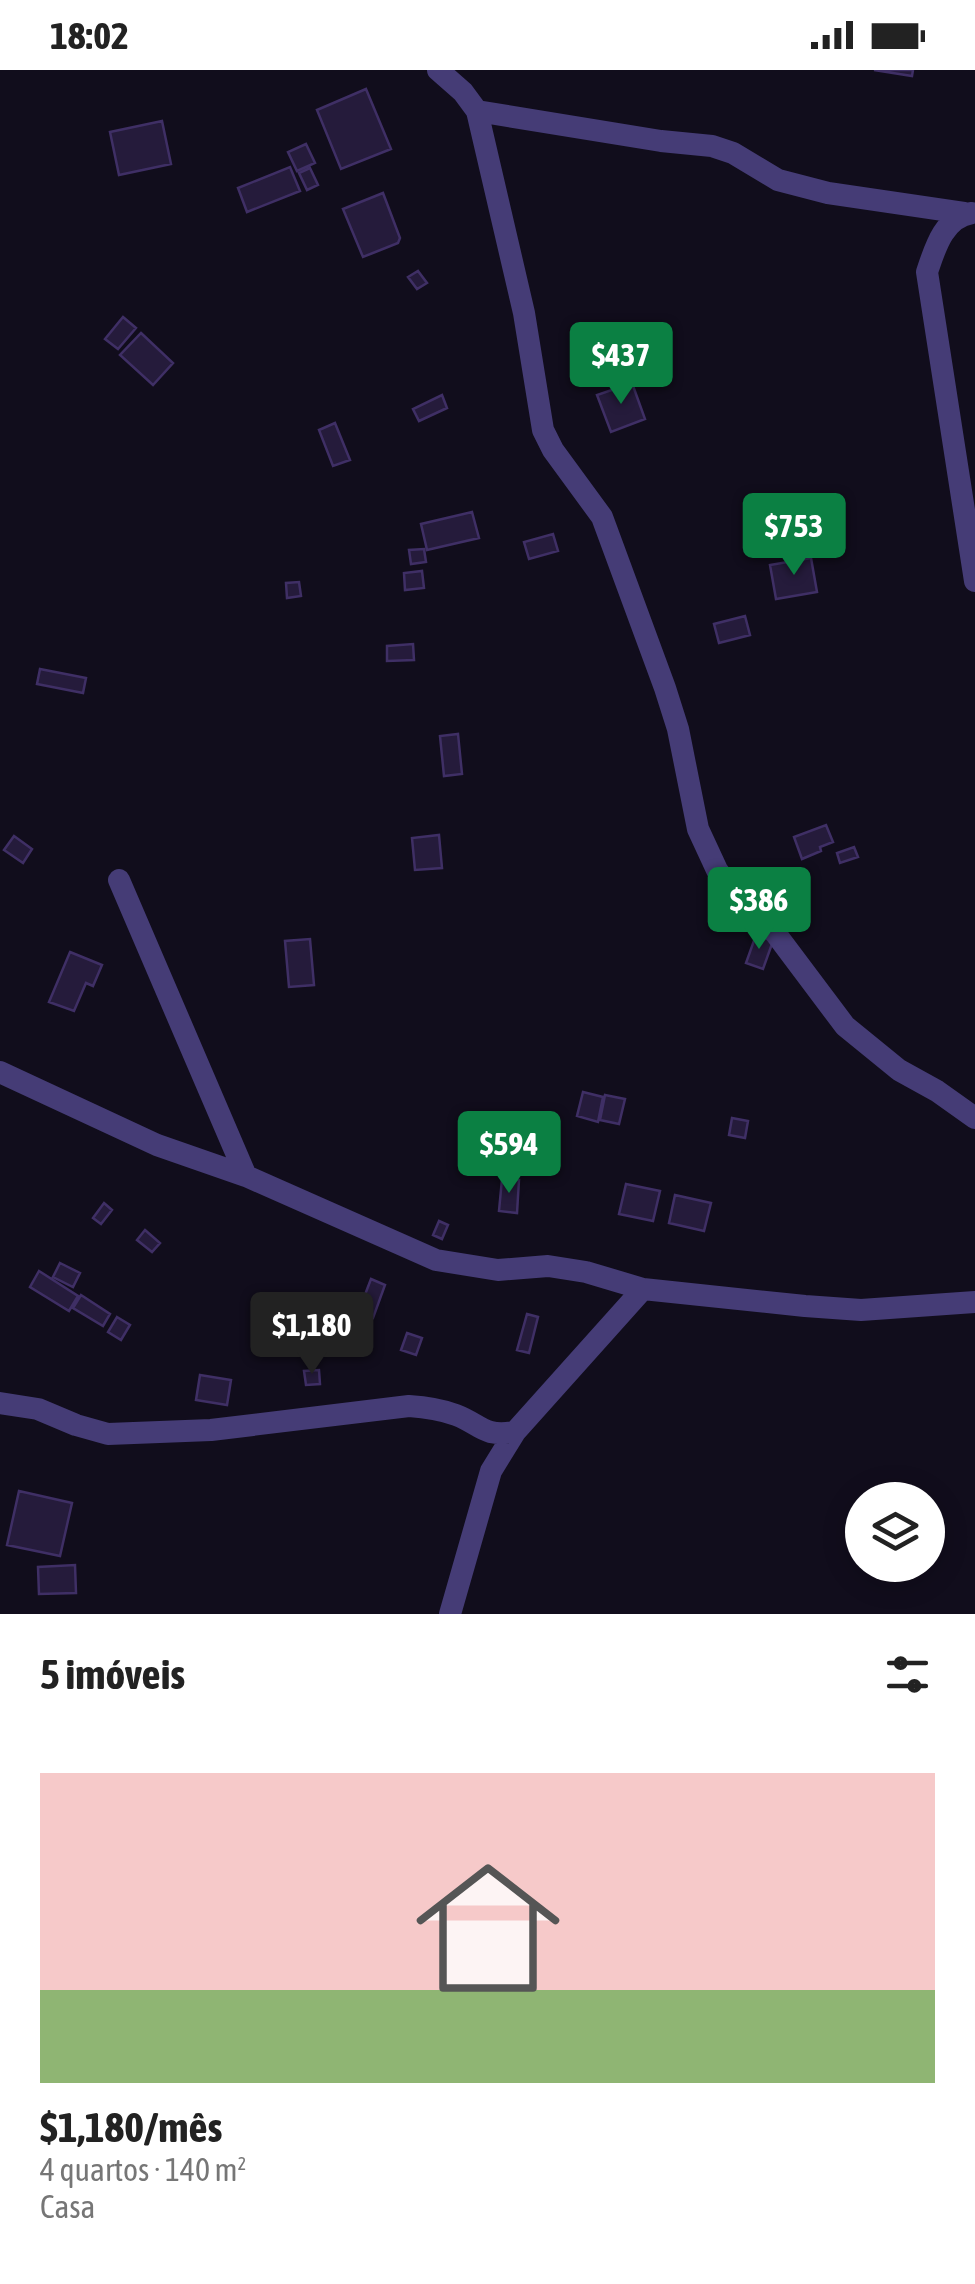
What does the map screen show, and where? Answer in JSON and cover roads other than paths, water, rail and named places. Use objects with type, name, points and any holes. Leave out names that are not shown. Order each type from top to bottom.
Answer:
[{"type":"street","points":[[438,70],[477,111],[524,313],[543,430],[560,461],[602,517],[666,688],[698,829],[718,870],[732,890],[764,918],[846,1026],[899,1070],[975,1118]]},
{"type":"street","points":[[477,111],[712,146],[733,153],[778,180],[828,193],[970,213]]},
{"type":"street","points":[[970,213],[947,227],[927,272],[975,581]]},
{"type":"street","points":[[119,880],[246,1176]]},
{"type":"street","points":[[0,1072],[156,1145],[246,1176],[436,1260],[498,1270],[548,1266],[586,1272],[643,1289],[860,1310],[975,1302]]},
{"type":"street","points":[[450,1614],[491,1472],[515,1432],[643,1289]]},
{"type":"street","points":[[0,1402],[38,1409],[76,1426],[108,1434],[211,1430],[409,1406],[460,1416],[480,1431],[496,1435],[515,1432]]}]
